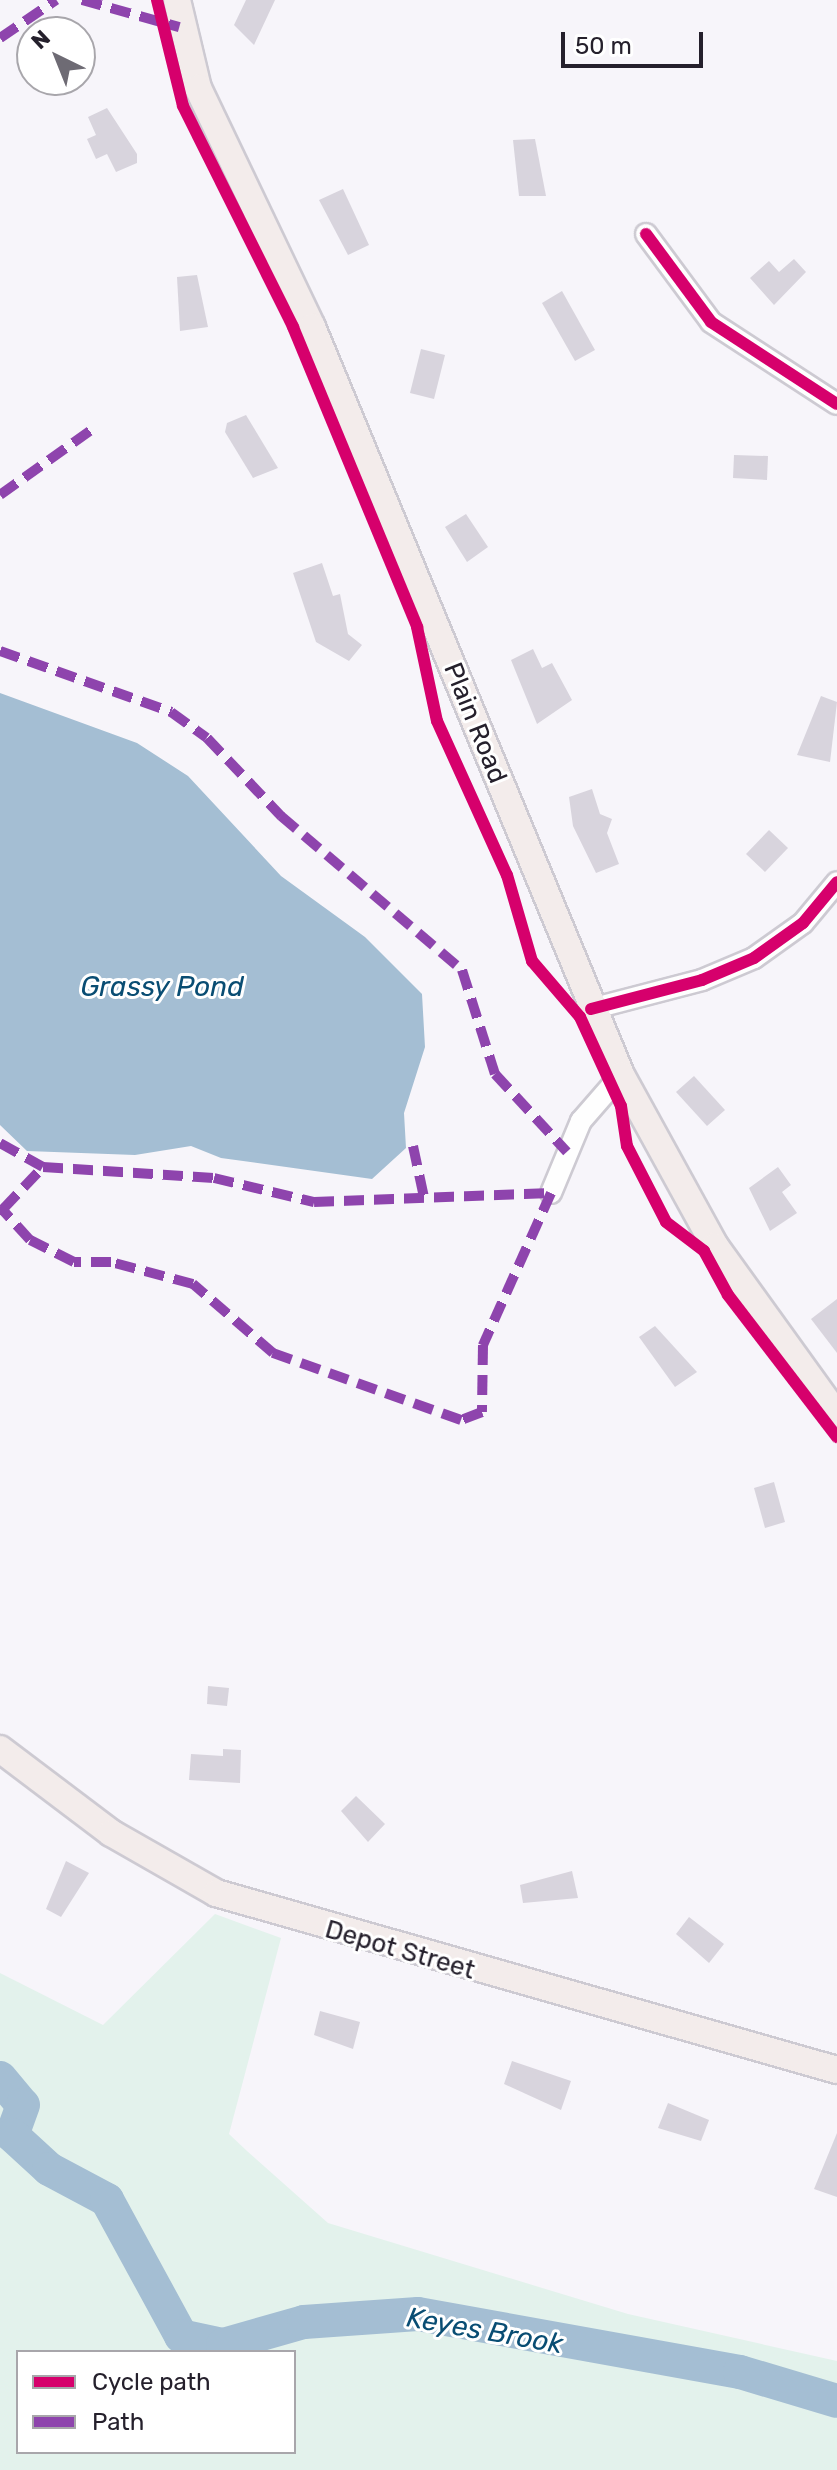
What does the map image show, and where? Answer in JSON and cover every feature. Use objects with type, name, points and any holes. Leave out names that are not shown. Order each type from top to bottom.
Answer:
[{"type":"main road","name":"Plain Road","points":[[177,0],[198,88],[312,327],[591,1009],[621,1075],[715,1246],[837,1415]]},
{"type":"main road","name":"Depot Street","points":[[0,1749],[111,1833],[216,1893],[837,2070]]},
{"type":"street","points":[[646,234],[711,322],[837,404]]},
{"type":"street","points":[[591,1009],[702,980],[754,958],[803,923],[837,882]]},
{"type":"street","points":[[551,1193],[581,1121],[621,1075]]},
{"type":"shaded area","name":"Keyes Brook","points":[[215,1914],[281,1938],[229,2134],[328,2223],[628,2314],[837,2361],[837,2470],[0,2470],[0,1973],[103,2025]]},
{"type":"water","name":"Grassy Pond","points":[[0,693],[137,743],[188,776],[281,876],[365,937],[422,994],[425,1047],[404,1113],[406,1148],[372,1179],[221,1158],[191,1146],[135,1155],[27,1151],[0,1125]]},
{"type":"building","points":[[246,0],[275,0],[254,45],[234,25]]},
{"type":"building","points":[[107,108],[137,154],[137,163],[116,172],[107,154],[96,159],[87,139],[96,135],[88,117]]},
{"type":"building","points":[[535,139],[546,196],[519,196],[513,140]]},
{"type":"building","points":[[343,189],[369,245],[348,255],[319,200]]},
{"type":"building","points":[[794,259],[806,272],[774,305],[750,278],[769,261],[779,272]]},
{"type":"building","points":[[197,275],[208,327],[180,331],[177,277]]},
{"type":"building","points":[[562,291],[595,350],[575,361],[542,303]]},
{"type":"building","points":[[421,349],[445,355],[434,399],[410,393]]},
{"type":"building","points":[[246,415],[278,468],[253,478],[225,432],[227,423]]},
{"type":"building","points":[[734,455],[768,456],[767,480],[733,478]]},
{"type":"building","points":[[466,514],[488,547],[467,562],[445,527]]},
{"type":"building","points":[[322,563],[333,596],[340,594],[348,634],[362,645],[349,661],[316,642],[293,573]]},
{"type":"building","points":[[533,649],[542,668],[552,663],[572,700],[537,724],[511,660]]},
{"type":"building","points":[[821,696],[837,702],[830,762],[797,755]]},
{"type":"building","points":[[592,789],[600,814],[612,819],[607,833],[619,864],[596,873],[573,826],[569,797]]},
{"type":"building","points":[[769,830],[788,848],[765,872],[746,854]]},
{"type":"building","points":[[694,1076],[725,1110],[707,1126],[676,1092]]},
{"type":"building","points":[[778,1167],[791,1185],[782,1192],[797,1213],[770,1231],[749,1188]]},
{"type":"building","points":[[837,1299],[837,1353],[811,1319]]},
{"type":"building","points":[[655,1326],[697,1372],[675,1387],[639,1337]]},
{"type":"building","points":[[774,1482],[785,1522],[765,1528],[754,1488]]},
{"type":"building","points":[[208,1686],[229,1688],[227,1706],[207,1704]]},
{"type":"building","points":[[223,1749],[241,1750],[240,1783],[189,1780],[191,1754],[223,1756]]},
{"type":"building","points":[[356,1796],[385,1824],[368,1842],[341,1811]]},
{"type":"building","points":[[66,1861],[89,1873],[61,1917],[46,1909]]},
{"type":"building","points":[[572,1871],[578,1898],[523,1903],[520,1885]]},
{"type":"building","points":[[689,1917],[724,1944],[709,1963],[676,1934]]},
{"type":"building","points":[[320,2011],[360,2022],[353,2049],[314,2035]]},
{"type":"building","points":[[512,2061],[571,2081],[561,2110],[504,2084]]},
{"type":"building","points":[[668,2103],[709,2120],[701,2141],[658,2128]]},
{"type":"building","points":[[837,2133],[837,2197],[814,2189]]},
{"type":"waterway","name":"Keyes Brook","points":[[0,2078],[23,2105],[12,2135],[49,2169],[107,2200],[181,2336],[223,2345],[304,2322],[418,2314],[740,2372],[837,2401]]},
{"type":"marked path","points":[[0,38],[56,0]]},
{"type":"marked path","points":[[82,0],[179,27]]},
{"type":"marked path","points":[[0,495],[94,428]]},
{"type":"marked path","points":[[0,651],[171,712],[207,738],[281,816],[462,970],[495,1074],[567,1152]]},
{"type":"marked path","points":[[0,1143],[43,1167],[214,1178],[314,1202],[551,1193],[483,1345],[482,1412],[461,1420],[273,1353],[193,1284],[111,1262],[74,1262],[30,1240],[0,1207]]},
{"type":"marked path","points":[[413,1146],[425,1202]]},
{"type":"marked path","points":[[3,1209],[43,1167]]},
{"type":"cycle path","points":[[157,0],[183,106],[293,327],[417,627],[437,721],[507,875],[532,961],[580,1017],[621,1106],[627,1146],[666,1222],[704,1251],[728,1295],[837,1437]]},
{"type":"cycle path","points":[[646,234],[711,322],[837,404]]},
{"type":"cycle path","points":[[591,1009],[702,980],[754,958],[803,923],[837,882]]}]
